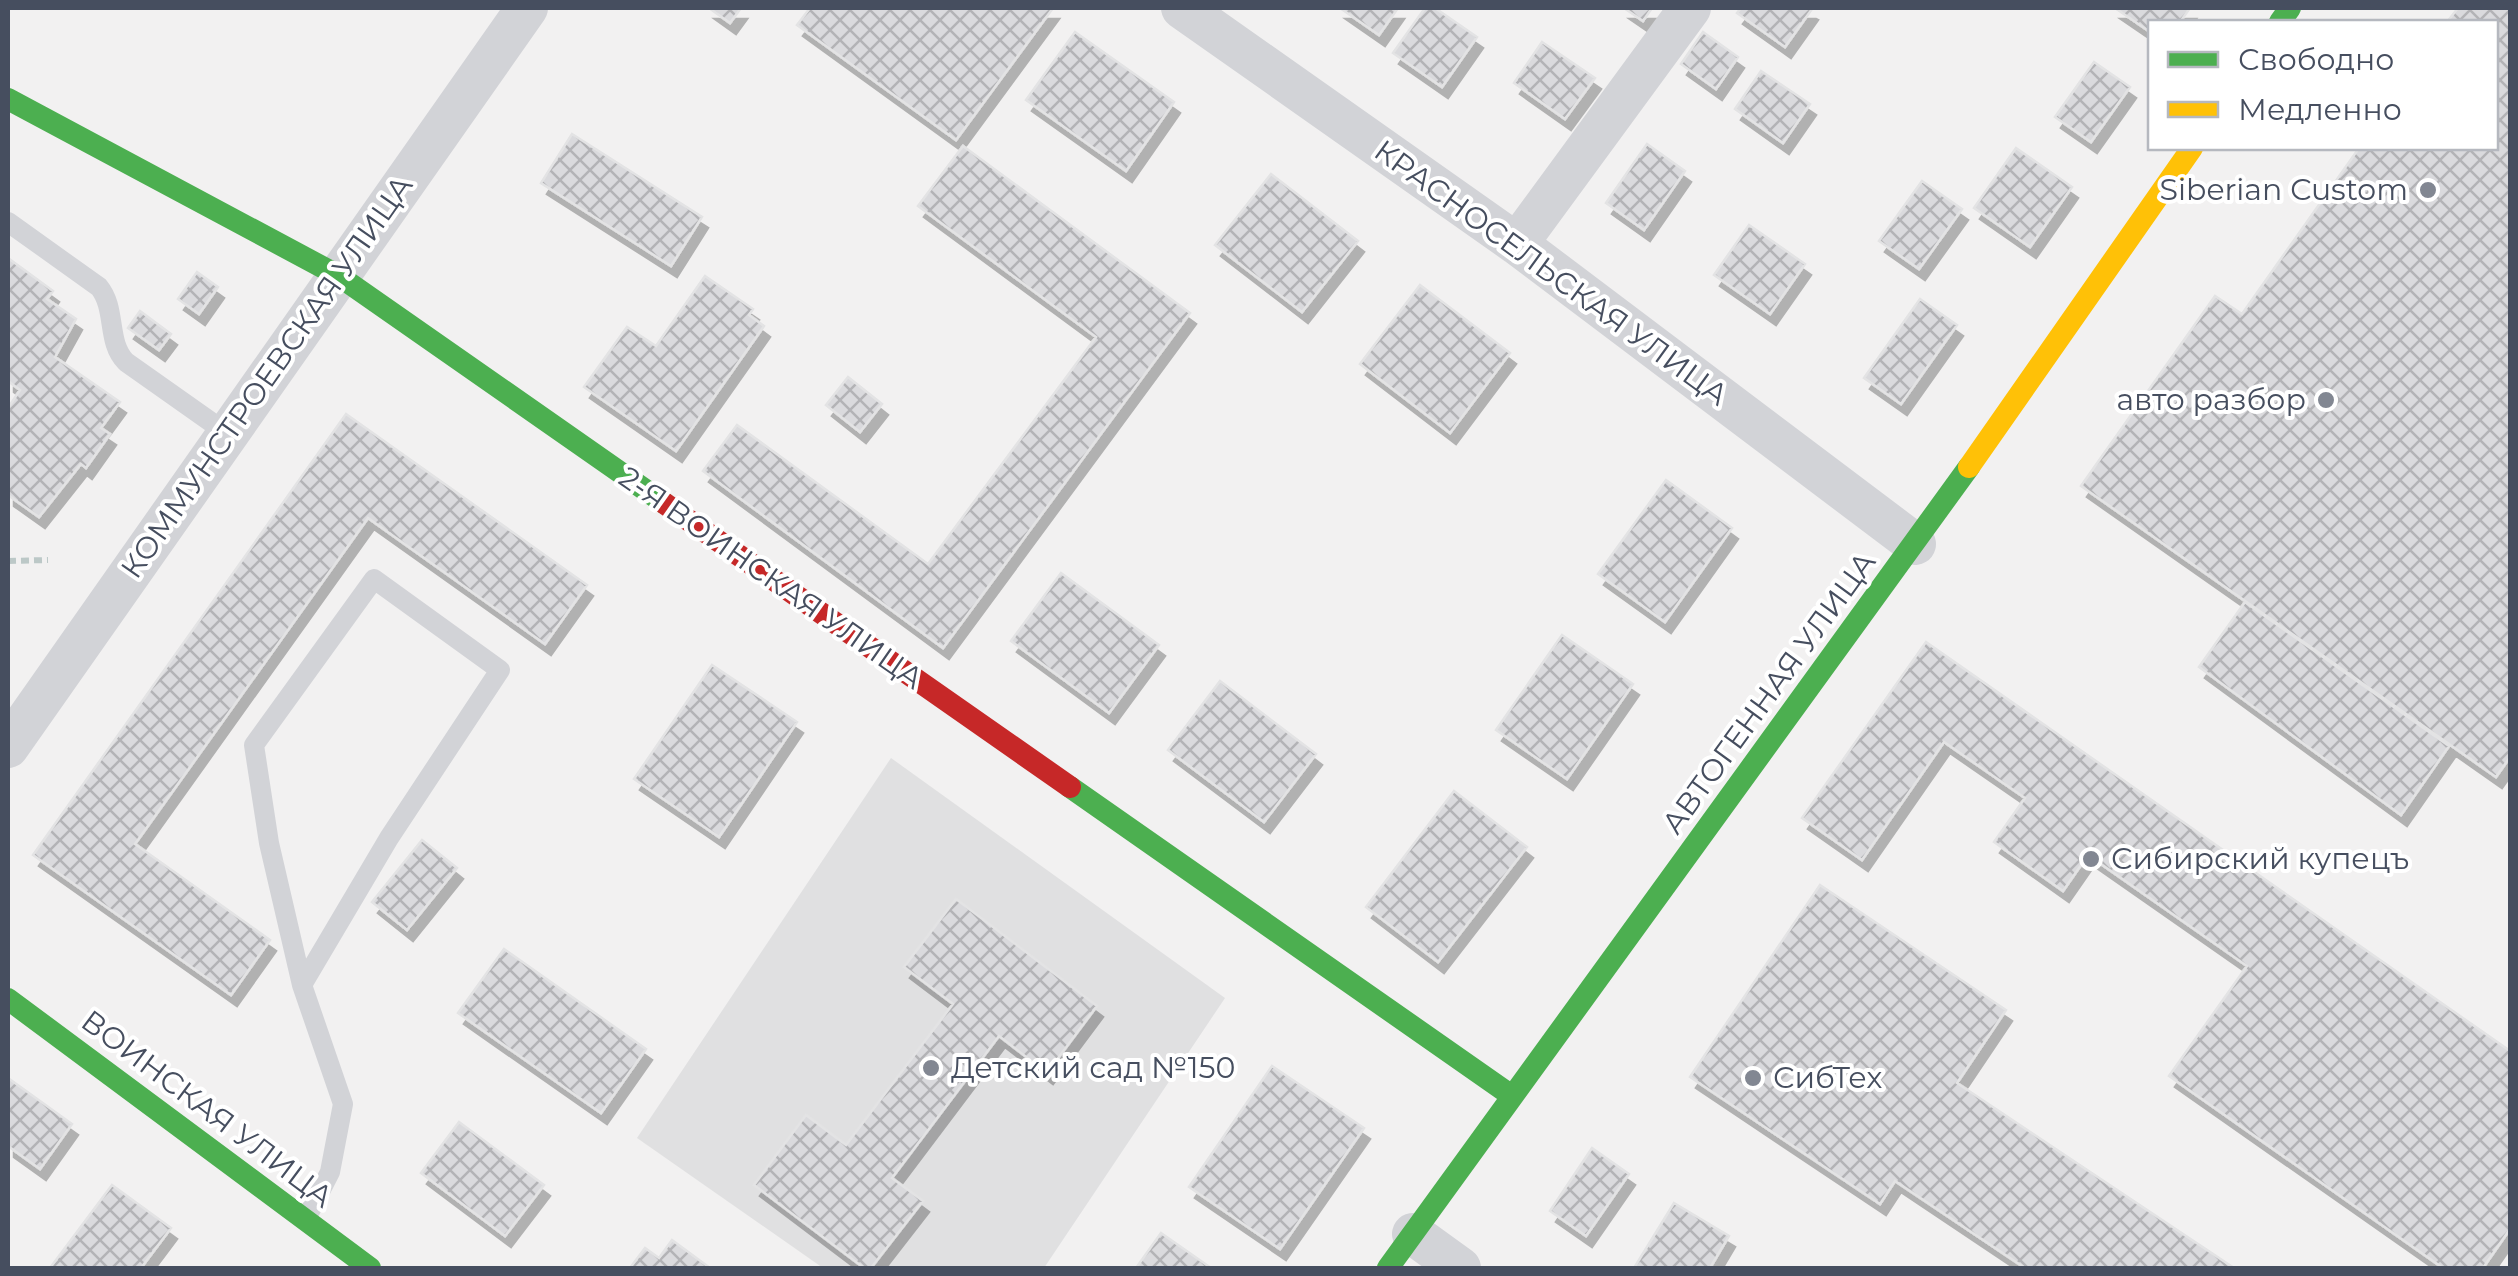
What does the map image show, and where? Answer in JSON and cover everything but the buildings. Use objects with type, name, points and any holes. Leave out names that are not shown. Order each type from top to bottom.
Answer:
[{"type":"street","name":"КОММУНСТРОЕВСКАЯ УЛИЦА","points":[[8,747],[527,8]]},
{"type":"street","name":"КРАСНОСЕЛЬСКАЯ УЛИЦА","points":[[1182,8],[1516,244],[1915,544]]},
{"type":"street","points":[[1516,244],[1690,8]]},
{"type":"street","name":"2-Я ВОИНСКАЯ УЛИЦА","points":[[8,99],[338,276],[1512,1096]]},
{"type":"street","name":"АВТОГЕННАЯ УЛИЦА","points":[[1388,1268],[1915,544],[2191,150]]},
{"type":"street","name":"ВОИНСКАЯ УЛИЦА","points":[[8,998],[370,1268]]},
{"type":"street","points":[[1413,1234],[1460,1268]]},
{"type":"lane","points":[[8,222],[100,287],[108,302],[116,348],[126,362],[228,434]]},
{"type":"lane","points":[[302,985],[389,838],[500,670],[374,580],[254,746],[269,844],[302,985],[343,1104],[330,1172],[306,1220]]},
{"type":"path","points":[[8,561],[48,560]]},
{"type":"shaded area","name":"Детский сад №150","points":[[891,758],[1225,998],[1044,1268],[823,1268],[637,1138]]},
{"type":"traffic: fast","points":[[2281,20],[2290,8]]},
{"type":"traffic: fast","points":[[8,99],[339,276],[664,503]]},
{"type":"traffic: fast","points":[[1388,1268],[1969,467]]},
{"type":"traffic: fast","points":[[1070,787],[1512,1096]]},
{"type":"traffic: fast","points":[[8,999],[370,1268]]},
{"type":"traffic: slow","points":[[1969,467],[2191,150]]},
{"type":"traffic: jam","points":[[664,503],[1070,787]]},
{"type":"place","name":"Siberian Custom","points":[[2428,190]]},
{"type":"place","name":"авто разбор","points":[[2326,400]]},
{"type":"place","name":"Сибирский купецъ","points":[[2091,859]]},
{"type":"place","name":"Детский сад №150","points":[[931,1068]]},
{"type":"place","name":"СибТех","points":[[1753,1078]]}]
